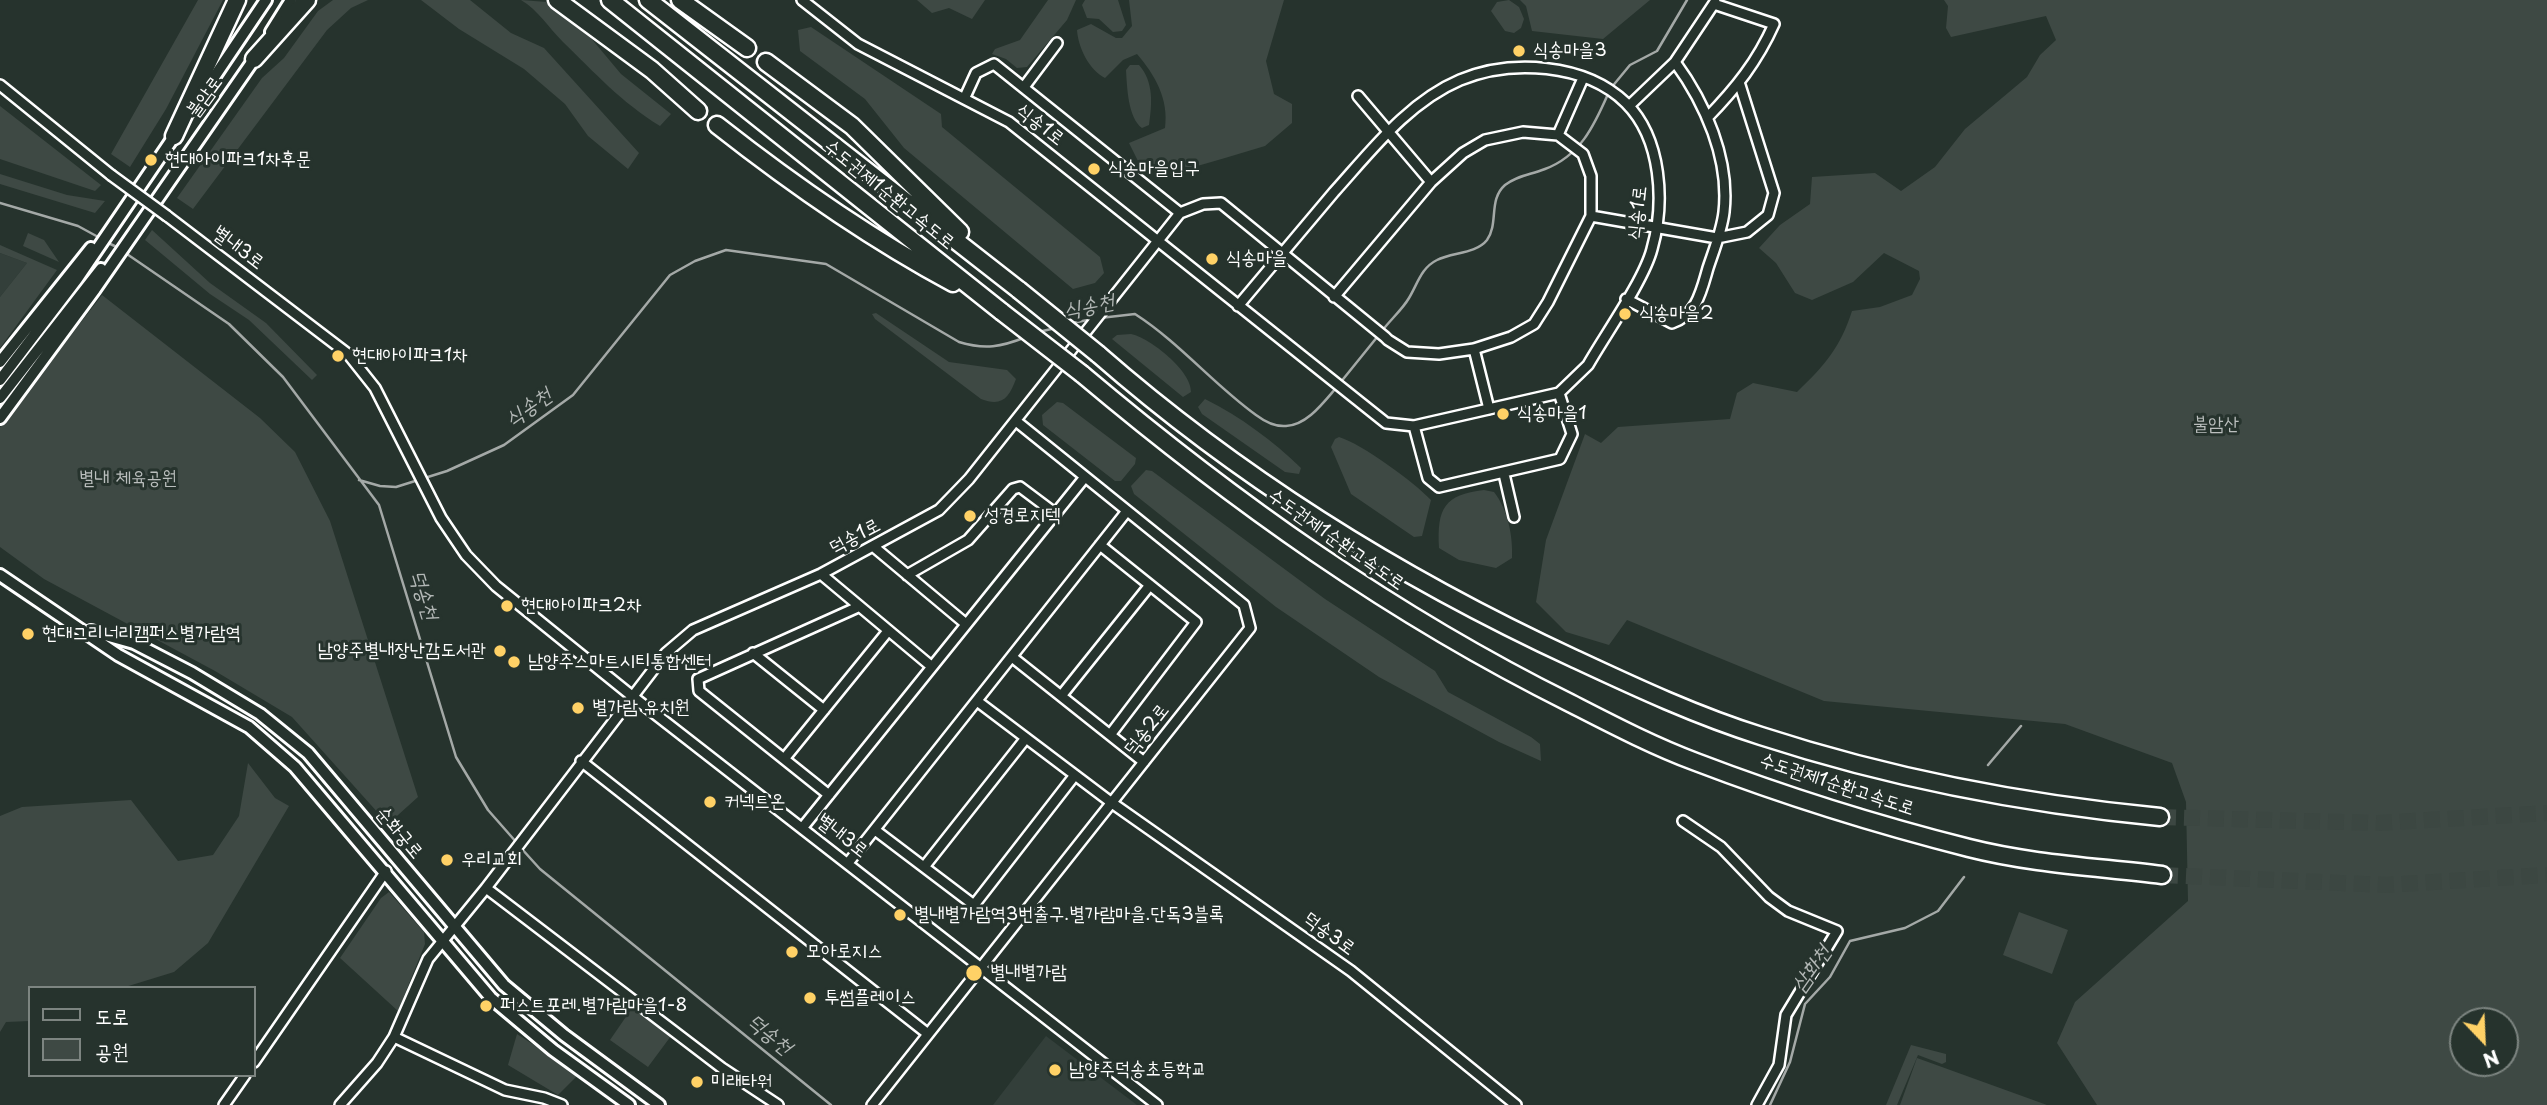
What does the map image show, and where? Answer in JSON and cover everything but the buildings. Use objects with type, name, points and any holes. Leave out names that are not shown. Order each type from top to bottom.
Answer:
[{"type":"highway","points":[[174,136],[237,0]]},
{"type":"highway","points":[[254,59],[307,0]]},
{"type":"highway","points":[[557,0],[652,70],[698,111]]},
{"type":"highway","name":"수도권제1순환고속도로","points":[[610,0],[1082,374],[1152,433],[1367,590],[1480,657],[1643,739],[1697,762],[1800,797],[1971,849],[2162,875]]},
{"type":"highway","name":"수도권제1순환고속도로","points":[[648,0],[1015,286],[1138,389],[1250,476],[1348,539],[1479,613],[1653,695],[1769,739],[1925,781],[2034,802],[2160,817]]},
{"type":"highway","points":[[680,0],[747,48]]},
{"type":"highway","points":[[766,62],[852,126],[1015,286]]},
{"type":"highway","points":[[716,125],[767,164],[891,249],[997,308]]},
{"type":"street","name":"불암로","points":[[73,276],[132,201],[266,0]]},
{"type":"street","name":"불암로","points":[[91,288],[254,59],[291,0]]},
{"type":"street","name":"식송1로","points":[[802,0],[858,44],[1009,122],[1238,306],[1386,423],[1414,426],[1559,393],[1588,365],[1652,250],[1660,182],[1647,138],[1629,106],[1619,97],[1561,70],[1528,68],[1496,71],[1460,80],[1423,103],[1387,131],[1238,306]]},
{"type":"street","points":[[1629,106],[1675,62],[1715,2],[1773,24],[1760,55],[1740,85],[1707,118]]},
{"type":"street","points":[[1024,87],[1057,43]]},
{"type":"street","points":[[1626,299],[1672,323],[1686,318],[1699,299],[1724,211],[1722,176],[1707,118],[1696,90],[1675,62]]},
{"type":"street","points":[[965,97],[975,73],[994,64],[1180,213],[1203,204],[1221,203],[1334,297],[1407,352],[1439,354],[1474,349],[1511,337],[1534,324],[1548,302],[1591,216],[1591,176],[1583,154],[1558,135],[1523,132],[1485,141],[1463,153],[1432,182],[1334,297]]},
{"type":"street","points":[[1558,135],[1583,78]]},
{"type":"street","name":"별내3로","points":[[0,85],[111,175],[348,354],[376,388],[429,495],[466,555],[496,586],[632,696],[982,966],[1157,1105]]},
{"type":"street","points":[[1591,216],[1717,238],[1747,232],[1769,215],[1774,193],[1740,85]]},
{"type":"street","points":[[1358,96],[1432,182]]},
{"type":"street","name":"덕송1로","points":[[486,888],[666,653],[693,630],[821,574],[939,510],[969,479],[1180,213]]},
{"type":"street","points":[[0,362],[73,276]]},
{"type":"street","points":[[0,380],[73,276]]},
{"type":"street","points":[[0,398],[91,288]]},
{"type":"street","points":[[2,415],[91,288]]},
{"type":"street","points":[[1474,349],[1489,409]]},
{"type":"street","points":[[1414,426],[1428,478],[1439,487],[1504,474],[1560,458],[1572,434],[1559,393]]},
{"type":"street","name":"덕송2로","points":[[873,1103],[1250,628],[1244,605],[1016,421]]},
{"type":"street","points":[[1504,474],[1514,517]]},
{"type":"street","points":[[803,827],[1085,477]]},
{"type":"street","points":[[907,575],[968,540],[1013,489],[1020,487],[1055,513]]},
{"type":"street","points":[[848,863],[1127,511]]},
{"type":"street","points":[[1100,545],[1196,622],[1110,735]]},
{"type":"street","points":[[874,547],[966,624]]},
{"type":"street","points":[[821,574],[932,666]]},
{"type":"street","name":"순화궁로","points":[[0,575],[82,628],[118,655],[249,727],[295,767],[386,871],[491,998],[553,1050],[629,1105]]},
{"type":"street","points":[[1061,696],[1150,585]]},
{"type":"street","points":[[829,795],[699,691],[698,679],[859,607]]},
{"type":"street","name":"순화궁로","points":[[82,628],[134,643],[192,673],[269,722],[308,753],[505,985],[564,1035],[659,1105]]},
{"type":"street","points":[[784,759],[888,631]]},
{"type":"street","points":[[753,653],[824,710]]},
{"type":"street","points":[[1012,657],[1144,762]]},
{"type":"street","name":"덕송3로","points":[[976,701],[1112,803],[1351,971],[1516,1105]]},
{"type":"street","points":[[924,867],[1026,738]]},
{"type":"street","points":[[581,761],[928,1034]]},
{"type":"street","points":[[874,830],[974,905],[1075,775]]},
{"type":"street","points":[[1683,821],[1721,847],[1769,897],[1788,911],[1837,931],[1786,1015],[1779,1065],[1757,1105]]},
{"type":"street","name":"순화궁로","points":[[256,1059],[386,871]]},
{"type":"street","points":[[340,1105],[377,1063],[394,1037],[428,959],[486,888],[722,1068],[778,1105]]},
{"type":"street","points":[[394,1037],[505,1090],[562,1105]]},
{"type":"street","points":[[224,1105],[244,1077]]},
{"type":"shaded area","points":[[0,253],[27,263],[0,297]]},
{"type":"shaded area","name":"남양주덕송초등학교","points":[[1046,1036],[1137,1105],[993,1105]]},
{"type":"green space","points":[[198,0],[223,0],[166,109],[130,167],[111,154]]},
{"type":"green space","points":[[333,0],[368,0],[351,8],[327,30],[193,209],[177,198],[262,78],[284,58],[318,11]]},
{"type":"green space","points":[[421,0],[470,0],[511,33],[544,48],[639,153],[628,169],[588,136],[565,104],[524,69],[459,29]]},
{"type":"green space","points":[[521,0],[547,2],[590,37],[621,74],[671,114],[660,126],[633,107],[597,76],[538,14]]},
{"type":"green space","points":[[917,0],[985,0],[972,19],[949,8],[932,13]]},
{"type":"green space","points":[[1048,0],[1076,0],[1067,20],[1027,67],[1017,68],[1006,59],[992,54],[995,49],[1020,40]]},
{"type":"green space","points":[[1085,0],[1118,0],[1126,25],[1122,31],[1113,32],[1099,19],[1087,18],[1082,5]]},
{"type":"green space","points":[[1129,0],[1284,0],[1266,61],[1274,94],[1292,104],[1292,123],[1265,146],[1187,169],[1140,165],[1129,143],[1165,128],[1165,107],[1159,88],[1150,70],[1137,54],[1123,60],[1105,78],[1099,74],[1085,57],[1077,30],[1091,24],[1116,38],[1122,38],[1132,26]]},
{"type":"green space","points":[[1509,0],[1519,7],[1524,19],[1521,28],[1514,33],[1505,31],[1491,11],[1497,2]]},
{"type":"green space","points":[[1520,0],[1650,0],[1603,39],[1532,31],[1526,6]]},
{"type":"green space","name":"불암산","points":[[1944,0],[2547,0],[2547,1105],[2097,1105],[2057,1043],[2075,1002],[2188,901],[2186,802],[2172,763],[2065,724],[1824,701],[1627,620],[1609,645],[1566,632],[1536,602],[1546,540],[1585,434],[1601,443],[1618,427],[1730,419],[1737,393],[1753,383],[1797,392],[1830,355],[1852,311],[1880,307],[1912,295],[1920,279],[1919,271],[1884,253],[1853,282],[1812,300],[1795,293],[1776,263],[1759,248],[1780,225],[1810,204],[1812,177],[1875,173],[1901,191],[1935,167],[1965,129],[2027,77],[2040,55],[2056,40],[2046,16],[1951,37],[1946,28],[1948,6]]},
{"type":"green space","points":[[811,27],[941,114],[942,127],[1100,257],[1104,273],[1095,283],[1073,289],[904,148],[865,99],[800,51],[798,30]]},
{"type":"green space","points":[[1130,65],[1139,65],[1150,86],[1149,125],[1142,128],[1134,117],[1129,102],[1126,70]]},
{"type":"green space","points":[[0,106],[101,185],[95,191],[0,159]]},
{"type":"green space","points":[[0,174],[67,195],[105,201],[95,213],[0,184]]},
{"type":"green space","points":[[152,230],[210,283],[266,323],[317,375],[312,380],[249,320],[210,294],[145,240]]},
{"type":"green space","points":[[28,233],[44,240],[59,262],[23,246]]},
{"type":"green space","points":[[0,245],[57,270],[0,348],[0,297],[27,263],[0,253]]},
{"type":"green space","name":"별내 체육공원","points":[[102,295],[260,418],[295,452],[330,521],[418,797],[388,824],[292,717],[215,671],[44,579],[0,547],[0,427]]},
{"type":"green space","points":[[876,313],[949,362],[1007,370],[1016,379],[1011,391],[999,401],[981,399],[875,319],[872,314]]},
{"type":"green space","points":[[1131,334],[1149,342],[1177,365],[1185,375],[1191,392],[1183,397],[1112,339],[1117,335]]},
{"type":"green space","points":[[1205,399],[1268,439],[1301,468],[1299,474],[1285,472],[1202,414],[1198,407]]},
{"type":"green space","points":[[1057,402],[1063,403],[1136,458],[1135,464],[1121,481],[1115,481],[1043,425],[1042,415]]},
{"type":"green space","points":[[1339,437],[1387,464],[1431,500],[1422,536],[1414,537],[1351,494],[1331,447]]},
{"type":"green space","points":[[1146,470],[1152,471],[1325,599],[1435,671],[1448,692],[1531,737],[1540,744],[1541,761],[1499,742],[1379,677],[1276,607],[1134,494],[1131,486]]},
{"type":"green space","points":[[1484,490],[1494,492],[1499,499],[1512,541],[1512,558],[1496,568],[1459,560],[1439,548],[1440,523],[1446,506],[1460,496]]},
{"type":"green space","points":[[248,763],[275,798],[289,806],[208,943],[174,972],[128,986],[28,986],[28,1021],[6,1022],[0,1032],[0,816],[22,807],[131,800],[178,861],[213,855],[239,816]]},
{"type":"green space","points":[[389,892],[424,932],[425,944],[398,1011],[340,958],[381,898]]},
{"type":"green space","points":[[2019,912],[2068,930],[2052,974],[2003,955]]},
{"type":"green space","points":[[632,1008],[671,1036],[648,1067],[610,1040]]},
{"type":"green space","points":[[517,1034],[579,1074],[558,1095],[508,1065]]},
{"type":"green space","points":[[1911,1045],[1946,1054],[1946,1062],[1942,1064],[1918,1055],[1897,1105],[1886,1105]]},
{"type":"green space","points":[[1917,1058],[2047,1105],[1900,1105]]},
{"type":"waterway","name":"식송천","points":[[1611,88],[1630,65],[1657,51],[1687,0]]},
{"type":"waterway","name":"식송천","points":[[1382,331],[1406,302],[1423,272],[1432,263],[1443,257],[1477,248],[1487,240],[1491,233],[1497,198],[1505,185],[1557,163],[1577,148],[1591,128],[1608,94]]},
{"type":"waterway","name":"덕송천","points":[[0,203],[78,226],[100,238]]},
{"type":"waterway","name":"덕송천","points":[[106,242],[119,248]]},
{"type":"waterway","name":"식송천","points":[[359,480],[396,487],[447,471],[504,445],[573,395],[670,275],[695,261],[726,250],[826,264],[959,342],[993,346],[1026,337]]},
{"type":"waterway","name":"덕송천","points":[[124,252],[229,324],[283,377],[379,505],[456,757],[488,810],[517,843]]},
{"type":"waterway","name":"식송천","points":[[1100,318],[1135,314],[1167,338],[1240,403],[1274,425],[1286,426],[1301,422],[1336,388]]},
{"type":"waterway","name":"식송천","points":[[1072,323],[1093,319]]},
{"type":"waterway","name":"식송천","points":[[1038,332],[1056,328]]},
{"type":"waterway","name":"식송천","points":[[1340,383],[1378,336]]},
{"type":"waterway","name":"삼화천","points":[[1988,765],[2021,726]]},
{"type":"waterway","name":"덕송천","points":[[521,848],[540,869],[831,1105]]},
{"type":"waterway","name":"삼화천","points":[[1770,1105],[1790,1062],[1805,1004],[1830,977],[1850,941],[1905,928],[1938,911],[1964,877]]},
{"type":"tunnel","points":[[2160,817],[2378,823],[2547,813]]},
{"type":"tunnel","points":[[2162,875],[2387,885],[2547,875]]},
{"type":"place","name":"식송마을3","points":[[1519,51]]},
{"type":"place","name":"현대아이파크1차후문","points":[[151,160]]},
{"type":"place","name":"식송마을입구","points":[[1094,169]]},
{"type":"place","name":"식송마을","points":[[1212,259]]},
{"type":"place","name":"식송마을2","points":[[1625,314]]},
{"type":"place","name":"현대아이파크1차","points":[[338,356]]},
{"type":"place","name":"식송마을1","points":[[1503,414]]},
{"type":"place","name":"성경로지텍","points":[[970,516]]},
{"type":"place","name":"현대아이파크2차","points":[[507,606]]},
{"type":"place","name":"현대그리너리캠퍼스별가람역","points":[[28,634]]},
{"type":"place","name":"남양주별내장난감도서관","points":[[500,651]]},
{"type":"place","name":"남양주스마트시티통합센터","points":[[514,662]]},
{"type":"place","name":"별가람 유치원","points":[[578,708]]},
{"type":"place","name":"커넥트온","points":[[710,802]]},
{"type":"place","name":"우리교회","points":[[447,860]]},
{"type":"place","name":"별내별가람역3번출구.별가람마을.단독3블록","points":[[900,915]]},
{"type":"place","name":"모아로지스","points":[[792,952]]},
{"type":"place","name":"별내별가람","points":[[974,973]]},
{"type":"place","name":"투썸플레이스","points":[[810,998]]},
{"type":"place","name":"퍼스트포레.별가람마을1-8","points":[[486,1006]]},
{"type":"place","name":"남양주덕송초등학교","points":[[1055,1070]]},
{"type":"place","name":"미래타워","points":[[697,1082]]}]
